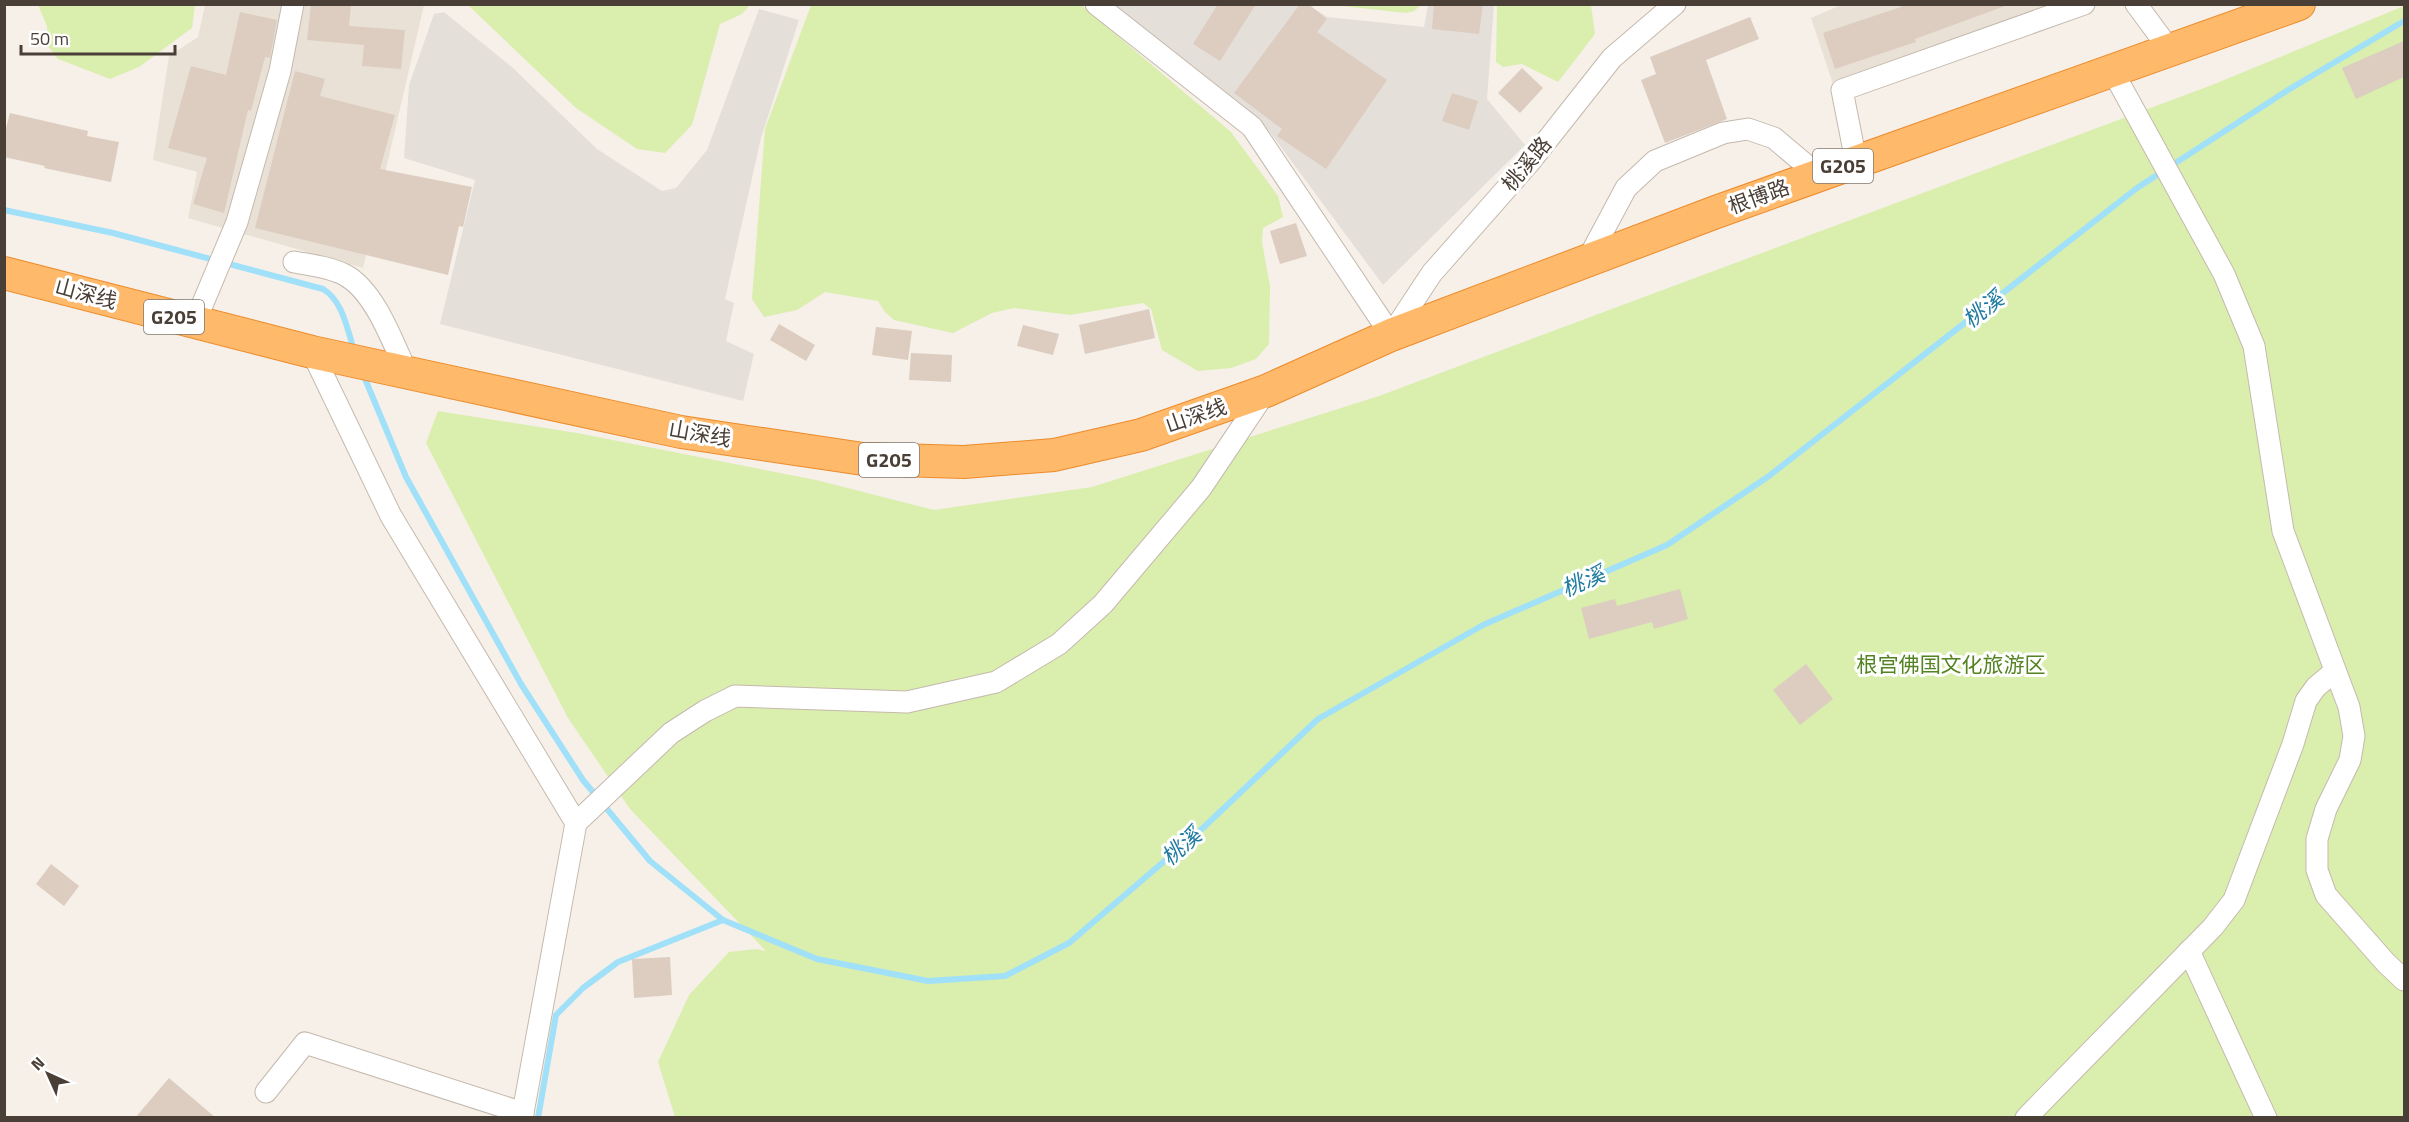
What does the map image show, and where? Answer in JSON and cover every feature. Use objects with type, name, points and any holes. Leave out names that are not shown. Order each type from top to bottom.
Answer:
[{"type":"highway","name":"根博路","points":[[1391,335],[1856,161],[2299,4]]},
{"type":"highway","name":"山深线","points":[[4,273],[359,363],[681,432],[862,459],[964,462],[1054,455],[1141,435],[1266,391],[1391,335]]},
{"type":"street","points":[[195,322],[237,222],[280,71],[293,4]]},
{"type":"street","points":[[1096,4],[1252,127],[1391,335]]},
{"type":"street","name":"桃溪路","points":[[1391,335],[1432,273],[1529,163],[1612,58],[1675,4]]},
{"type":"street","points":[[1856,161],[1842,90],[2084,4]]},
{"type":"street","points":[[2136,4],[2170,50]]},
{"type":"street","points":[[2112,70],[2224,274],[2254,346],[2283,531],[2349,707],[2354,736],[2350,760],[2326,809],[2317,839],[2317,870],[2326,895],[2385,963],[2404,980]]},
{"type":"street","points":[[1587,261],[1626,188],[1655,161],[1723,133],[1748,129],[1774,138],[1818,175]]},
{"type":"street","points":[[294,262],[343,273],[354,281],[382,320],[407,373]]},
{"type":"street","points":[[312,352],[391,516],[576,823]]},
{"type":"street","points":[[266,1092],[305,1043],[523,1115],[576,823],[671,733],[705,711],[735,696],[906,702],[996,682],[1059,644],[1103,604],[1201,488],[1266,391]]},
{"type":"street","points":[[2026,1118],[2213,927],[2234,900],[2293,744],[2306,701],[2316,687],[2335,671]]},
{"type":"street","points":[[2189,951],[2266,1118]]},
{"type":"shaded area","points":[[205,5],[424,5],[363,268],[188,218],[197,172],[153,160],[169,56],[198,37]]},
{"type":"shaded area","points":[[1109,5],[1309,5],[1327,17],[1424,27],[1428,5],[1494,5],[1487,99],[1525,145],[1383,285],[1269,131]]},
{"type":"shaded area","points":[[1841,5],[2050,5],[1833,84],[1811,18]]},
{"type":"shaded area","points":[[759,9],[799,20],[761,138],[725,299],[734,303],[726,341],[754,354],[743,401],[440,324],[475,180],[404,158],[409,85],[434,14],[444,12],[513,68],[597,149],[662,191],[676,188],[707,150]]},
{"type":"green space","points":[[1080,4],[1231,132],[1278,196],[1283,217],[1263,228],[1262,242],[1270,286],[1269,344],[1256,359],[1231,368],[1198,371],[1162,350],[1151,309],[1143,303],[1070,315],[1014,308],[992,313],[953,333],[894,320],[878,301],[825,292],[797,310],[764,317],[752,299],[765,129],[811,5]]},
{"type":"green space","points":[[38,5],[195,5],[192,28],[139,67],[110,79],[58,59],[48,46],[47,26]]},
{"type":"green space","points":[[468,5],[750,5],[742,14],[720,24],[692,125],[665,153],[637,149],[576,108]]},
{"type":"green space","points":[[1333,5],[1421,5],[1414,11],[1406,13]]},
{"type":"green space","points":[[1497,5],[1591,5],[1595,34],[1558,82],[1522,64],[1503,67],[1496,62]]},
{"type":"green space","name":"根宫佛国文化旅游区","points":[[2404,6],[2404,1117],[675,1117],[658,1062],[689,995],[729,952],[756,949],[766,951],[630,809],[568,718],[426,443],[438,411],[577,433],[816,480],[934,510],[1092,487],[1379,396],[2212,85]]},
{"type":"building","points":[[311,4],[351,4],[349,26],[405,30],[401,69],[362,66],[364,45],[307,40]]},
{"type":"building","points":[[1218,4],[1256,4],[1220,61],[1193,44]]},
{"type":"building","points":[[1300,4],[1308,4],[1327,19],[1317,32],[1387,80],[1326,169],[1277,136],[1282,129],[1234,93]]},
{"type":"building","points":[[1434,4],[1483,4],[1479,34],[1432,29]]},
{"type":"building","points":[[1901,4],[2005,4],[2005,6],[1915,39],[1916,42],[1835,69],[1823,33],[1901,7]]},
{"type":"building","points":[[240,12],[277,20],[270,58],[265,57],[251,111],[248,110],[224,213],[193,204],[207,158],[168,148],[191,66],[226,75]]},
{"type":"building","points":[[1750,17],[1759,39],[1706,60],[1727,119],[1665,143],[1641,80],[1656,74],[1650,57]]},
{"type":"building","points":[[2404,41],[2404,77],[2356,99],[2342,68]]},
{"type":"building","points":[[1522,68],[1543,88],[1520,113],[1498,93]]},
{"type":"building","points":[[295,71],[325,79],[320,96],[395,115],[380,169],[472,187],[463,227],[459,226],[448,275],[255,228]]},
{"type":"building","points":[[1452,93],[1478,101],[1469,130],[1442,121]]},
{"type":"building","points":[[10,113],[88,131],[87,136],[119,142],[111,182],[4,157],[4,136]]},
{"type":"building","points":[[1296,223],[1307,256],[1280,264],[1270,231]]},
{"type":"building","points":[[1149,309],[1155,338],[1085,354],[1079,325]]},
{"type":"building","points":[[779,324],[815,345],[806,361],[770,340]]},
{"type":"building","points":[[1023,325],[1059,334],[1053,355],[1017,346]]},
{"type":"building","points":[[876,327],[912,331],[908,360],[872,355]]},
{"type":"building","points":[[911,353],[952,355],[951,382],[909,380]]},
{"type":"building","points":[[1680,589],[1688,619],[1654,629],[1652,622],[1589,639],[1581,608],[1615,599],[1617,606]]},
{"type":"building","points":[[1806,664],[1833,699],[1800,725],[1773,690]]},
{"type":"building","points":[[51,864],[79,886],[64,906],[36,884]]},
{"type":"building","points":[[670,957],[672,995],[634,998],[632,959]]},
{"type":"building","points":[[169,1078],[216,1118],[135,1118]]},
{"type":"waterway","name":"桃溪","points":[[363,374],[406,477],[521,684],[583,780],[650,861],[723,920],[817,959],[928,981],[1005,976],[1069,943],[1204,827],[1318,719],[1483,625],[1667,545],[1769,476],[2137,188],[2288,90],[2404,21]]},
{"type":"waterway","points":[[4,210],[113,233],[323,289],[330,294],[340,308],[354,350]]},
{"type":"waterway","points":[[538,1118],[556,1015],[583,988],[618,962],[723,920]]}]
